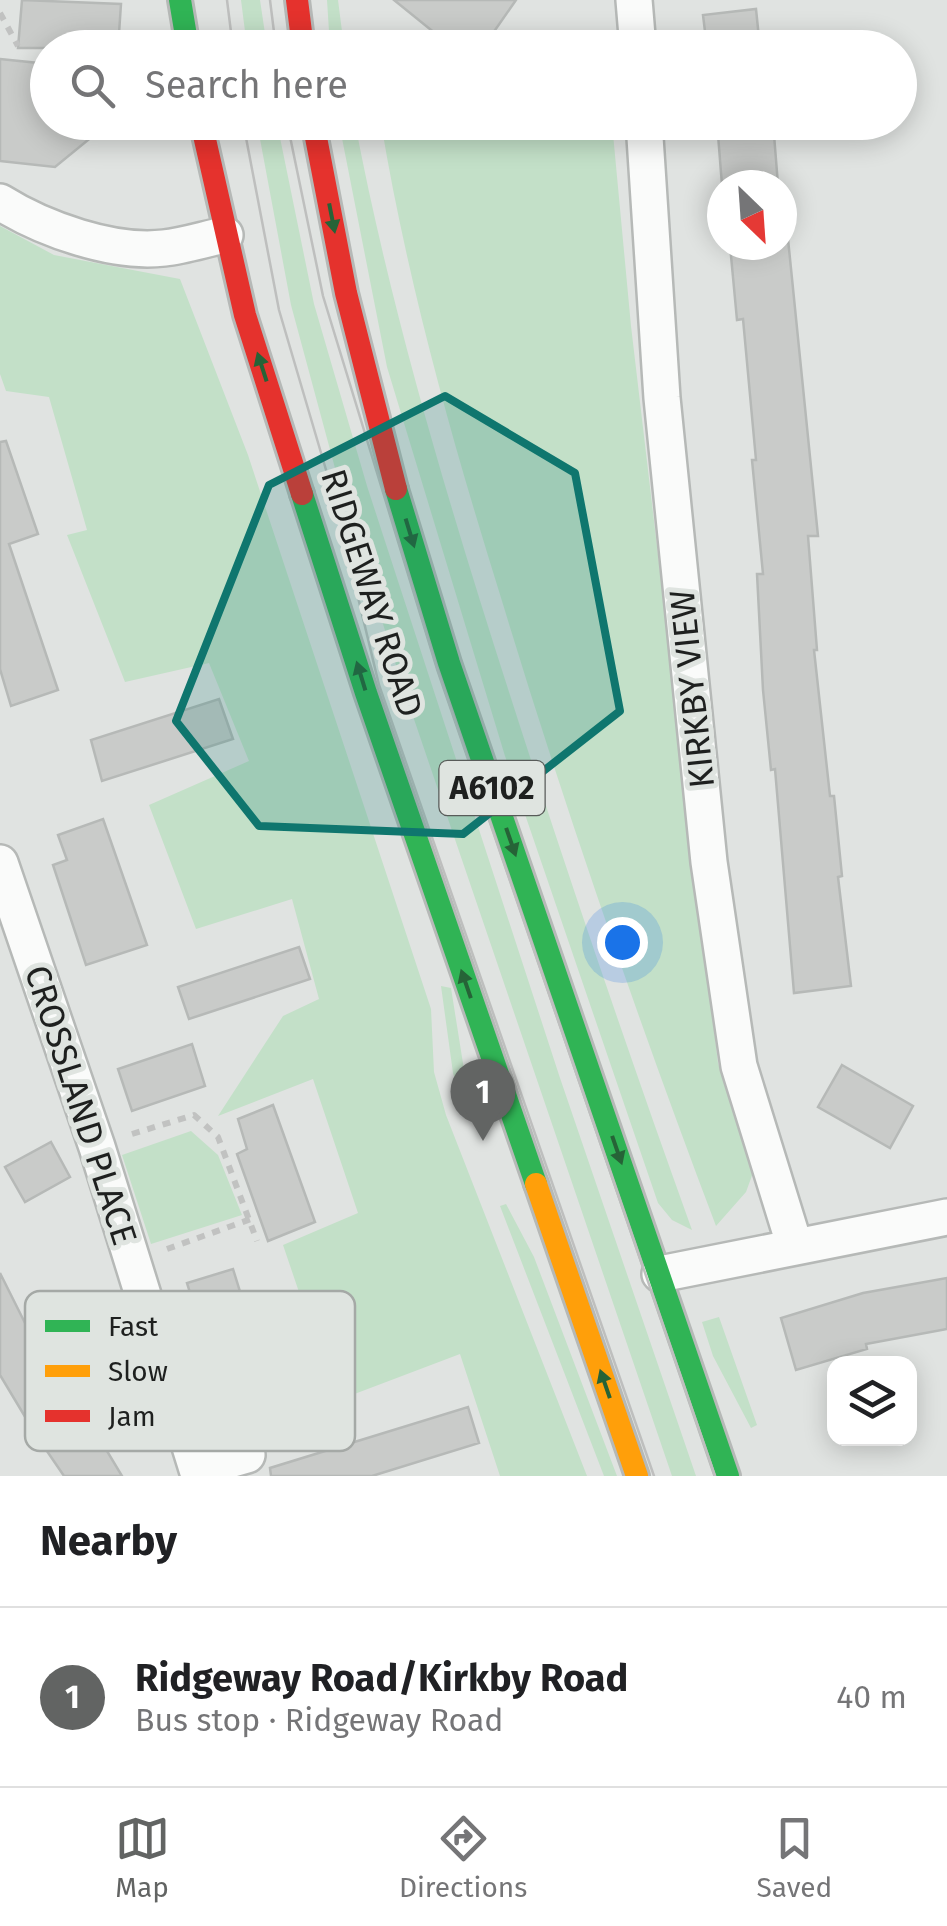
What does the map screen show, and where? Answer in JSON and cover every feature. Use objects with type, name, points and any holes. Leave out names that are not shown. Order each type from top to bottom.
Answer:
[{"type":"highway","points":[[180,0],[185,30]]},
{"type":"highway","points":[[297,0],[301,30]]},
{"type":"highway","name":"RIDGEWAY ROAD","points":[[205,140],[245,315],[366,693],[637,1476]]},
{"type":"highway","name":"RIDGEWAY ROAD","points":[[316,140],[346,293],[393,478],[450,663],[728,1476]]},
{"type":"street","points":[[634,0],[636,30]]},
{"type":"street","name":"KIRKBY VIEW","points":[[645,140],[662,398],[709,862],[739,1066],[795,1246]]},
{"type":"street","points":[[0,202],[63,231],[138,248],[164,248],[225,235]]},
{"type":"street","name":"CROSSLAND PLACE","points":[[0,864],[143,1291]]},
{"type":"street","points":[[660,1274],[947,1217]]},
{"type":"street","name":"CROSSLAND PLACE","points":[[191,1451],[196,1469],[248,1455]]},
{"type":"path","points":[[0,13],[18,46]]},
{"type":"path","points":[[97,1147],[194,1116],[218,1137],[258,1241]]},
{"type":"path","points":[[134,1262],[251,1219]]},
{"type":"highlighted area","points":[[445,396],[575,473],[620,711],[463,834],[259,826],[176,721],[269,485]]},
{"type":"green space","points":[[241,0],[260,0],[264,30],[245,30]]},
{"type":"green space","points":[[327,0],[338,0],[342,30],[329,30]]},
{"type":"green space","points":[[260,140],[280,140],[314,304],[367,486],[560,1078],[696,1476],[672,1476],[401,681],[342,494],[291,305]]},
{"type":"green space","points":[[342,140],[359,140],[404,339],[465,551],[576,895],[692,1230],[672,1220],[658,1203],[505,756],[387,367]]},
{"type":"green space","points":[[384,140],[614,140],[631,326],[718,1063],[754,1170],[746,1192],[716,1226],[551,759],[449,423]]},
{"type":"green space","points":[[0,226],[54,255],[180,279],[248,455],[431,1009],[434,1072],[446,1115],[587,1476],[500,1476],[460,1354],[355,1394],[355,1291],[299,1291],[283,1245],[358,1213],[313,1079],[218,1116],[283,1016],[319,999],[292,899],[196,929],[149,805],[249,761],[209,663],[125,682],[67,535],[87,530],[49,397],[6,391],[0,374]]},
{"type":"green space","points":[[441,986],[451,988],[469,1101],[462,1101],[453,1073]]},
{"type":"green space","points":[[191,1131],[218,1155],[242,1215],[151,1244],[122,1155]]},
{"type":"green space","points":[[506,1204],[534,1257],[617,1476],[604,1476],[500,1206]]},
{"type":"green space","points":[[719,1317],[757,1425],[751,1428],[713,1356],[702,1322]]},
{"type":"building","points":[[22,0],[121,4],[119,30],[30,30],[30,48],[18,48]]},
{"type":"building","points":[[394,0],[516,0],[495,30],[431,30]]},
{"type":"building","points":[[756,9],[758,30],[705,30],[703,15]]},
{"type":"building","points":[[0,59],[30,62],[30,140],[88,140],[55,167],[0,161]]},
{"type":"building","points":[[718,140],[774,140],[777,170],[721,170]]},
{"type":"building","points":[[731,260],[790,260],[818,536],[808,536],[814,650],[830,796],[834,796],[842,876],[838,877],[851,986],[794,993],[775,769],[771,770],[763,690],[757,574],[763,574],[752,460],[756,460],[743,319],[737,320]]},
{"type":"building","points":[[6,441],[38,534],[9,544],[58,690],[11,706],[0,669],[0,442]]},
{"type":"building","points":[[219,699],[233,739],[102,781],[91,740]]},
{"type":"building","points":[[103,819],[147,945],[86,965],[53,865],[67,860],[58,835]]},
{"type":"building","points":[[299,947],[310,979],[189,1019],[178,987]]},
{"type":"building","points":[[192,1044],[205,1086],[132,1111],[118,1069]]},
{"type":"building","points":[[842,1065],[913,1106],[890,1148],[818,1107]]},
{"type":"building","points":[[273,1105],[315,1222],[268,1241],[237,1154],[247,1149],[238,1119]]},
{"type":"building","points":[[51,1142],[70,1177],[25,1202],[5,1167]]},
{"type":"building","points":[[233,1269],[240,1291],[190,1291],[187,1283]]},
{"type":"building","points":[[0,1273],[25,1323],[25,1417],[0,1375]]},
{"type":"building","points":[[947,1278],[947,1329],[866,1344],[867,1349],[827,1356],[827,1361],[796,1370],[781,1318],[863,1293]]},
{"type":"building","points":[[468,1407],[479,1443],[372,1476],[271,1476],[270,1468],[325,1451],[355,1451],[355,1442]]},
{"type":"building","points":[[47,1451],[107,1451],[122,1476],[64,1476]]},
{"type":"tram line","points":[[227,0],[231,30]]},
{"type":"tram line","points":[[270,0],[274,30]]},
{"type":"tram line","points":[[246,140],[279,310],[334,497],[379,685],[654,1476]]},
{"type":"tram line","points":[[291,140],[323,296],[437,669],[715,1476]]},
{"type":"traffic: fast","points":[[180,0],[185,30]]},
{"type":"traffic: fast","points":[[396,489],[449,663],[728,1476]]},
{"type":"traffic: fast","points":[[302,494],[366,693],[536,1184]]},
{"type":"traffic: slow","points":[[536,1184],[637,1476]]},
{"type":"traffic: jam","points":[[297,0],[301,30]]},
{"type":"traffic: jam","points":[[205,140],[245,315],[302,494]]},
{"type":"traffic: jam","points":[[316,140],[346,293],[396,489]]},
{"type":"place","name":"Ridgeway Road/Kirkby Road","points":[[483,1141]]}]
